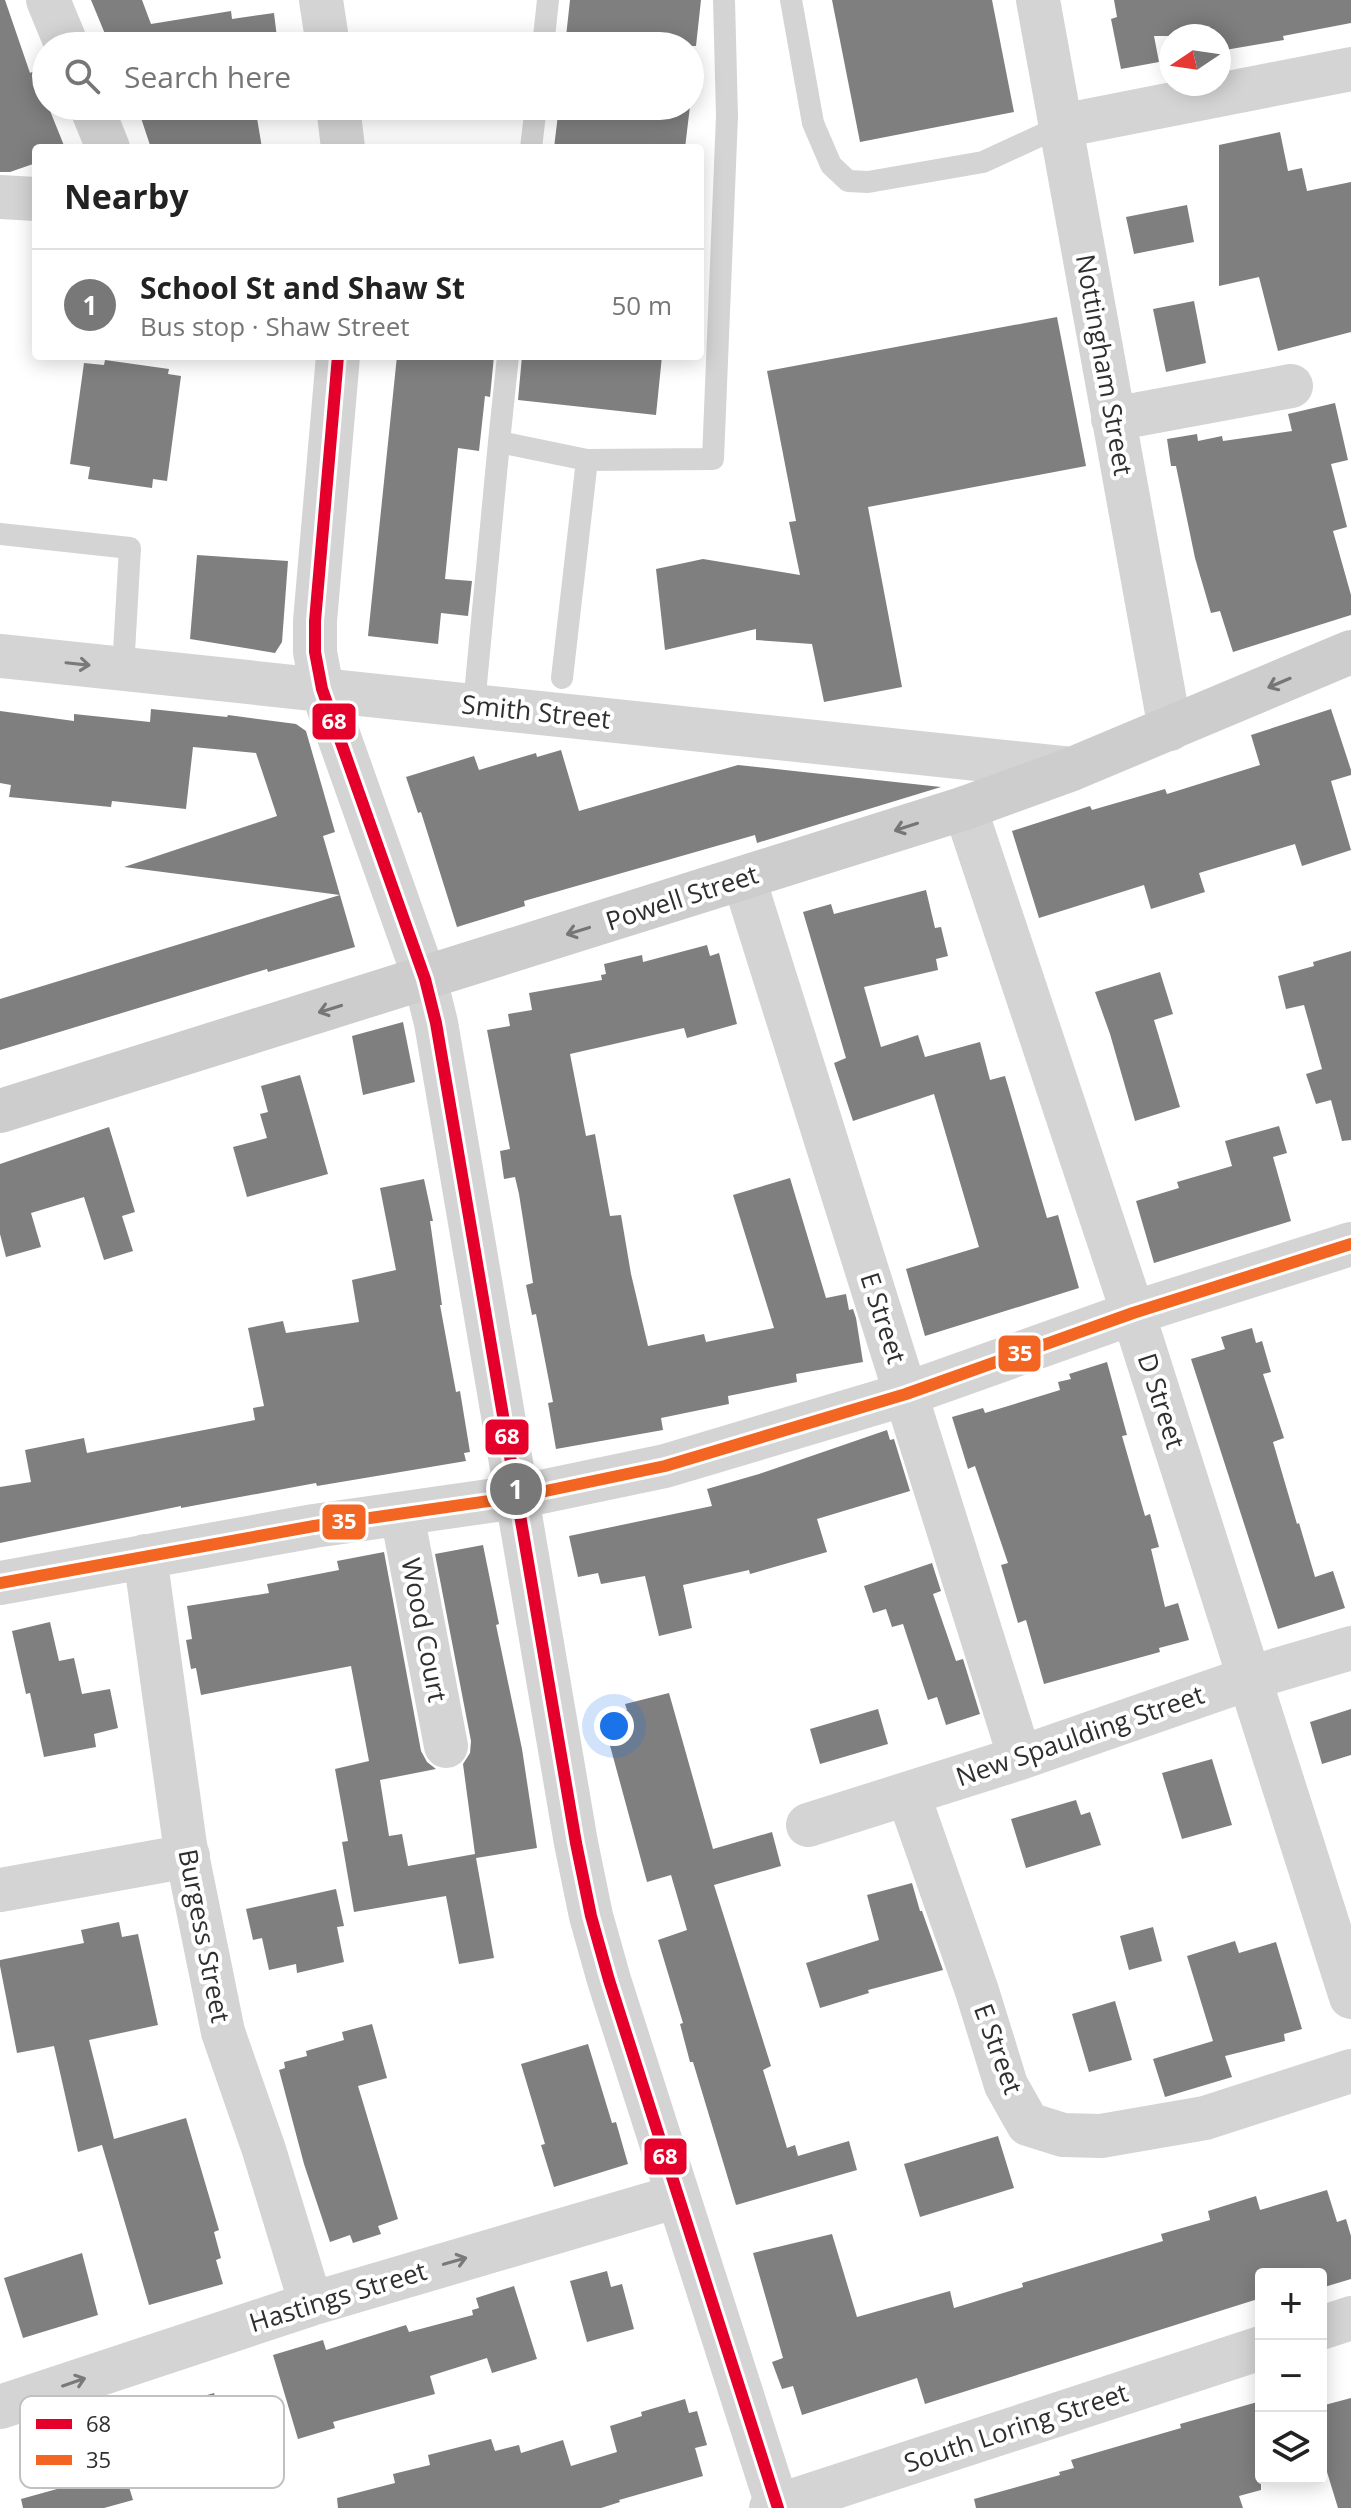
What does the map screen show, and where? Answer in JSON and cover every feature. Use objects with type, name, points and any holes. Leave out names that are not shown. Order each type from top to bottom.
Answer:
[{"type":"street","points":[[48,0],[61,32]]},
{"type":"street","points":[[321,0],[326,32]]},
{"type":"street","name":"Nottingham Street","points":[[1038,0],[1170,729]]},
{"type":"street","points":[[1061,126],[1351,69]]},
{"type":"street","points":[[97,120],[106,144]]},
{"type":"street","points":[[340,120],[343,144]]},
{"type":"street","points":[[0,197],[32,199]]},
{"type":"street","points":[[338,360],[315,621],[315,652],[322,689],[425,979],[436,1023],[591,1916],[775,2507]]},
{"type":"street","points":[[1113,419],[1291,386]]},
{"type":"street","name":"Smith Street","points":[[0,656],[1072,769]]},
{"type":"street","name":"Powell Street","points":[[0,1111],[965,808],[1072,769],[1350,657]]},
{"type":"street","name":"D Street","points":[[965,808],[1133,1313],[1351,1997]]},
{"type":"street","name":"E Street","points":[[744,879],[1020,1758]]},
{"type":"street","points":[[0,1583],[314,1526],[517,1497],[665,1466],[906,1394],[1133,1313],[1351,1244]]},
{"type":"street","name":"Wood Court","points":[[402,1514],[446,1746]]},
{"type":"street","name":"Burgess Street","points":[[145,1556],[188,1856],[223,2032],[264,2150],[311,2304]]},
{"type":"street","name":"New Spaulding Street","points":[[808,1825],[1020,1758],[1250,1678],[1351,1648]]},
{"type":"street","name":"E Street","points":[[908,1794],[977,1991],[1006,2085],[1028,2124],[1063,2135],[1101,2136],[1205,2118],[1351,2071]]},
{"type":"street","points":[[0,1890],[188,1856]]},
{"type":"street","name":"Hastings Street","points":[[33,2396],[311,2304],[678,2196]]},
{"type":"street","points":[[1327,2326],[1351,2318]]},
{"type":"street","name":"South Loring Street","points":[[775,2507],[1255,2350]]},
{"type":"street","name":"Hastings Street","points":[[0,2407],[20,2400]]},
{"type":"lane","points":[[545,32],[548,0]]},
{"type":"lane","points":[[499,442],[587,460],[713,459],[727,116],[724,0]]},
{"type":"lane","points":[[791,0],[813,123],[831,165],[848,181],[868,182],[983,162],[1061,126]]},
{"type":"lane","points":[[531,144],[534,120]]},
{"type":"lane","points":[[474,705],[508,360]]},
{"type":"lane","points":[[562,678],[587,460]]},
{"type":"lane","points":[[0,534],[130,548],[123,669]]},
{"type":"building","points":[[0,0],[5,0],[32,72],[32,120],[54,120],[63,144],[32,144],[32,164],[0,172]]},
{"type":"building","points":[[91,0],[142,0],[151,24],[231,11],[232,19],[274,13],[276,32],[104,32]]},
{"type":"building","points":[[570,0],[701,0],[698,32],[567,32]]},
{"type":"building","points":[[832,0],[992,0],[1014,112],[860,142]]},
{"type":"building","points":[[1114,0],[1351,0],[1351,23],[1283,36],[1284,40],[1231,49],[1231,24],[1159,24],[1159,36],[1154,36],[1159,62],[1121,69],[1111,19],[1117,17]]},
{"type":"building","points":[[142,120],[257,120],[261,144],[150,144]]},
{"type":"building","points":[[557,120],[688,120],[685,144],[554,144]]},
{"type":"building","points":[[1280,132],[1288,171],[1302,168],[1307,191],[1351,182],[1351,332],[1278,351],[1259,277],[1219,286],[1219,145]]},
{"type":"building","points":[[1187,205],[1194,242],[1134,254],[1126,217]]},
{"type":"building","points":[[1194,301],[1206,363],[1166,372],[1153,309]]},
{"type":"building","points":[[1057,317],[1086,466],[868,507],[902,687],[824,702],[812,644],[756,640],[756,629],[665,650],[656,569],[703,559],[800,575],[789,522],[796,521],[767,371]]},
{"type":"building","points":[[105,360],[169,369],[168,374],[181,376],[167,481],[153,479],[152,488],[88,479],[90,467],[70,464],[84,363],[104,365]]},
{"type":"building","points":[[397,360],[494,360],[490,397],[485,396],[479,451],[458,448],[445,579],[472,581],[468,616],[441,613],[438,644],[368,636]]},
{"type":"building","points":[[522,360],[662,360],[656,415],[518,400]]},
{"type":"building","points":[[1335,403],[1348,460],[1331,464],[1347,527],[1333,531],[1351,595],[1351,615],[1233,652],[1220,611],[1211,613],[1195,558],[1176,466],[1171,466],[1167,439],[1197,434],[1198,441],[1222,436],[1223,441],[1292,431],[1288,414]]},
{"type":"building","points":[[197,555],[288,561],[282,642],[275,653],[190,639]]},
{"type":"building","points":[[151,709],[296,724],[306,731],[335,832],[323,836],[340,895],[124,867],[277,816],[256,753],[193,747],[186,809],[112,801],[111,807],[9,797],[11,785],[0,783],[0,711],[74,721],[74,714],[150,722]]},
{"type":"building","points":[[1331,709],[1351,770],[1351,775],[1331,781],[1351,850],[1302,866],[1295,844],[1199,873],[1205,892],[1151,909],[1144,885],[1039,918],[1012,831],[1090,806],[1092,810],[1165,789],[1167,794],[1260,765],[1251,735]]},
{"type":"building","points":[[561,750],[579,811],[738,765],[941,787],[757,843],[755,835],[524,901],[525,906],[457,927],[421,812],[418,813],[406,777],[474,756],[479,770],[536,753],[537,757]]},
{"type":"building","points":[[926,890],[935,928],[941,927],[948,956],[936,959],[938,970],[864,987],[881,1047],[918,1035],[925,1057],[980,1042],[990,1080],[1005,1076],[1047,1218],[1058,1215],[1079,1288],[925,1336],[906,1269],[979,1247],[934,1094],[853,1121],[834,1063],[846,1058],[803,912],[831,904],[834,914]]},
{"type":"building","points":[[340,895],[355,947],[268,972],[267,969],[0,1050],[0,999]]},
{"type":"building","points":[[707,945],[710,956],[719,953],[737,1024],[687,1038],[684,1028],[570,1054],[586,1136],[595,1134],[610,1216],[621,1215],[648,1346],[704,1334],[706,1342],[774,1328],[733,1195],[790,1178],[826,1298],[846,1294],[849,1310],[853,1309],[856,1318],[863,1362],[796,1374],[797,1382],[728,1396],[729,1404],[661,1418],[663,1430],[556,1449],[548,1403],[553,1402],[536,1314],[532,1315],[526,1285],[533,1283],[519,1194],[515,1177],[504,1179],[500,1151],[510,1149],[487,1030],[510,1026],[508,1014],[532,1010],[529,993],[602,980],[601,975],[606,974],[604,964],[642,955],[643,962]]},
{"type":"building","points":[[1351,951],[1351,1140],[1342,1141],[1331,1100],[1316,1104],[1306,1074],[1322,1069],[1304,1005],[1286,1009],[1278,976]]},
{"type":"building","points":[[1160,972],[1173,1014],[1154,1020],[1180,1107],[1135,1121],[1095,992]]},
{"type":"building","points":[[403,1022],[415,1082],[363,1095],[352,1036]]},
{"type":"building","points":[[300,1075],[328,1174],[247,1197],[233,1147],[267,1138],[260,1114],[268,1112],[261,1086]]},
{"type":"building","points":[[1279,1126],[1287,1153],[1273,1157],[1291,1221],[1154,1263],[1136,1201],[1179,1188],[1177,1182],[1232,1166],[1225,1141]]},
{"type":"building","points":[[109,1127],[135,1212],[122,1216],[133,1251],[104,1260],[84,1197],[31,1213],[41,1247],[6,1257],[0,1234],[0,1164]]},
{"type":"building","points":[[424,1179],[433,1221],[430,1221],[440,1305],[470,1452],[464,1453],[466,1461],[181,1506],[0,1543],[0,1487],[31,1482],[25,1450],[84,1438],[87,1453],[255,1420],[253,1408],[264,1406],[248,1328],[283,1321],[286,1333],[359,1322],[352,1280],[396,1270],[380,1188]]},
{"type":"building","points":[[1252,1328],[1256,1343],[1262,1341],[1271,1372],[1263,1374],[1284,1438],[1273,1442],[1297,1524],[1315,1577],[1333,1571],[1345,1608],[1278,1629],[1191,1359],[1225,1349],[1221,1337]]},
{"type":"building","points":[[1107,1362],[1127,1435],[1122,1436],[1145,1516],[1150,1514],[1159,1547],[1151,1549],[1165,1607],[1178,1603],[1189,1640],[1159,1648],[1160,1652],[1044,1684],[1026,1620],[1018,1623],[1001,1565],[1008,1563],[975,1466],[968,1469],[952,1417],[983,1408],[985,1413],[1060,1390],[1058,1382],[1071,1379],[1069,1374]]},
{"type":"building","points":[[887,1430],[890,1440],[894,1439],[910,1491],[817,1519],[827,1552],[750,1574],[749,1570],[683,1585],[692,1628],[659,1636],[645,1576],[601,1584],[598,1573],[578,1577],[569,1536],[712,1506],[707,1489]]},
{"type":"building","points":[[483,1545],[522,1749],[537,1848],[476,1858],[494,1958],[459,1964],[446,1896],[354,1912],[342,1842],[348,1841],[335,1769],[369,1761],[351,1666],[201,1695],[196,1668],[191,1669],[186,1640],[192,1639],[187,1606],[269,1593],[267,1584],[339,1570],[337,1561],[384,1552],[421,1751],[427,1762],[436,1769],[380,1780],[389,1836],[402,1834],[408,1866],[475,1854],[463,1764],[470,1753],[471,1741],[435,1554]]},
{"type":"building","points":[[932,1563],[941,1591],[933,1594],[956,1661],[963,1659],[980,1714],[946,1725],[937,1697],[928,1700],[903,1624],[892,1627],[886,1609],[873,1613],[864,1586]]},
{"type":"building","points":[[50,1622],[59,1661],[74,1658],[82,1694],[110,1689],[118,1728],[94,1734],[96,1747],[44,1757],[12,1631]]},
{"type":"building","points":[[669,1693],[713,1849],[772,1832],[781,1866],[714,1885],[771,2066],[763,2070],[787,2148],[795,2145],[798,2156],[849,2141],[857,2170],[736,2205],[693,2062],[690,2062],[680,2024],[683,2023],[658,1940],[687,1930],[671,1875],[647,1882],[602,1716],[627,1710],[625,1704]]},
{"type":"building","points":[[878,1709],[888,1744],[820,1764],[810,1729]]},
{"type":"building","points":[[1351,1709],[1351,1755],[1322,1764],[1310,1722]]},
{"type":"building","points":[[1212,1759],[1232,1825],[1182,1839],[1162,1773]]},
{"type":"building","points":[[1076,1800],[1081,1815],[1090,1812],[1101,1845],[1026,1868],[1011,1819]]},
{"type":"building","points":[[912,1883],[943,1970],[868,1990],[869,1993],[820,2008],[806,1963],[879,1940],[867,1895]]},
{"type":"building","points":[[336,1889],[344,1926],[337,1927],[344,1962],[297,1973],[296,1964],[269,1970],[262,1938],[253,1940],[246,1909]]},
{"type":"building","points":[[119,1922],[122,1937],[138,1934],[158,2025],[89,2040],[114,2139],[186,2118],[219,2230],[214,2232],[221,2258],[216,2260],[223,2284],[149,2305],[102,2145],[78,2152],[54,2046],[17,2053],[0,1966],[0,1960],[84,1943],[81,1930]]},
{"type":"building","points":[[1153,1927],[1162,1961],[1129,1970],[1120,1936]]},
{"type":"building","points":[[1235,1941],[1239,1953],[1276,1942],[1302,2029],[1284,2034],[1285,2041],[1225,2056],[1232,2077],[1165,2097],[1153,2059],[1213,2041],[1187,1956]]},
{"type":"building","points":[[1115,2001],[1132,2060],[1089,2072],[1072,2014]]},
{"type":"building","points":[[372,2024],[387,2078],[358,2086],[398,2219],[378,2226],[381,2234],[353,2243],[350,2235],[330,2242],[304,2164],[279,2070],[285,2068],[284,2062],[307,2056],[306,2051],[344,2040],[342,2032]]},
{"type":"building","points":[[588,2044],[628,2164],[554,2187],[541,2145],[545,2144],[521,2064]]},
{"type":"building","points":[[998,2136],[1014,2188],[920,2217],[904,2164]]},
{"type":"building","points":[[1327,2190],[1337,2222],[1346,2219],[1351,2236],[1351,2279],[1327,2286],[1327,2268],[1255,2268],[1255,2300],[925,2404],[917,2378],[802,2415],[793,2386],[782,2389],[772,2362],[783,2358],[753,2253],[832,2234],[857,2317],[950,2291],[954,2308],[1023,2287],[1022,2283],[1163,2241],[1161,2234],[1210,2220],[1208,2211],[1256,2196],[1260,2210]]},
{"type":"building","points":[[82,2253],[98,2315],[23,2338],[4,2278]]},
{"type":"building","points":[[607,2271],[611,2287],[622,2284],[634,2329],[587,2342],[570,2281]]},
{"type":"building","points":[[514,2286],[537,2359],[492,2373],[487,2358],[430,2376],[435,2394],[333,2422],[335,2428],[298,2439],[273,2355],[323,2340],[326,2350],[406,2325],[409,2332],[473,2315],[472,2310],[479,2308],[476,2298]]},
{"type":"building","points":[[1351,2398],[1351,2508],[1338,2508],[1327,2472],[1327,2404]]},
{"type":"building","points":[[685,2399],[689,2413],[697,2411],[707,2445],[695,2448],[703,2476],[601,2508],[338,2508],[337,2498],[395,2483],[393,2474],[430,2465],[428,2455],[491,2439],[495,2451],[519,2445],[521,2453],[563,2440],[571,2466],[617,2452],[610,2426],[642,2416],[641,2412]]},
{"type":"building","points":[[1255,2403],[1255,2484],[1261,2484],[1261,2490],[1239,2496],[1243,2508],[976,2508],[974,2499],[1060,2475],[1059,2472],[1074,2468],[1071,2460],[1181,2428],[1180,2424]]},
{"type":"building","points":[[61,2488],[129,2488],[133,2500],[104,2508],[23,2508],[21,2499]]},
{"type":"transit line","name":"68","points":[[338,360],[315,621],[315,652],[322,689],[425,979],[436,1023],[591,1916],[778,2508]]},
{"type":"transit line","name":"35","points":[[0,1583],[314,1526],[517,1497],[665,1466],[906,1394],[1133,1313],[1351,1244]]},
{"type":"place","name":"School St and Shaw St","points":[[516,1489]]}]
